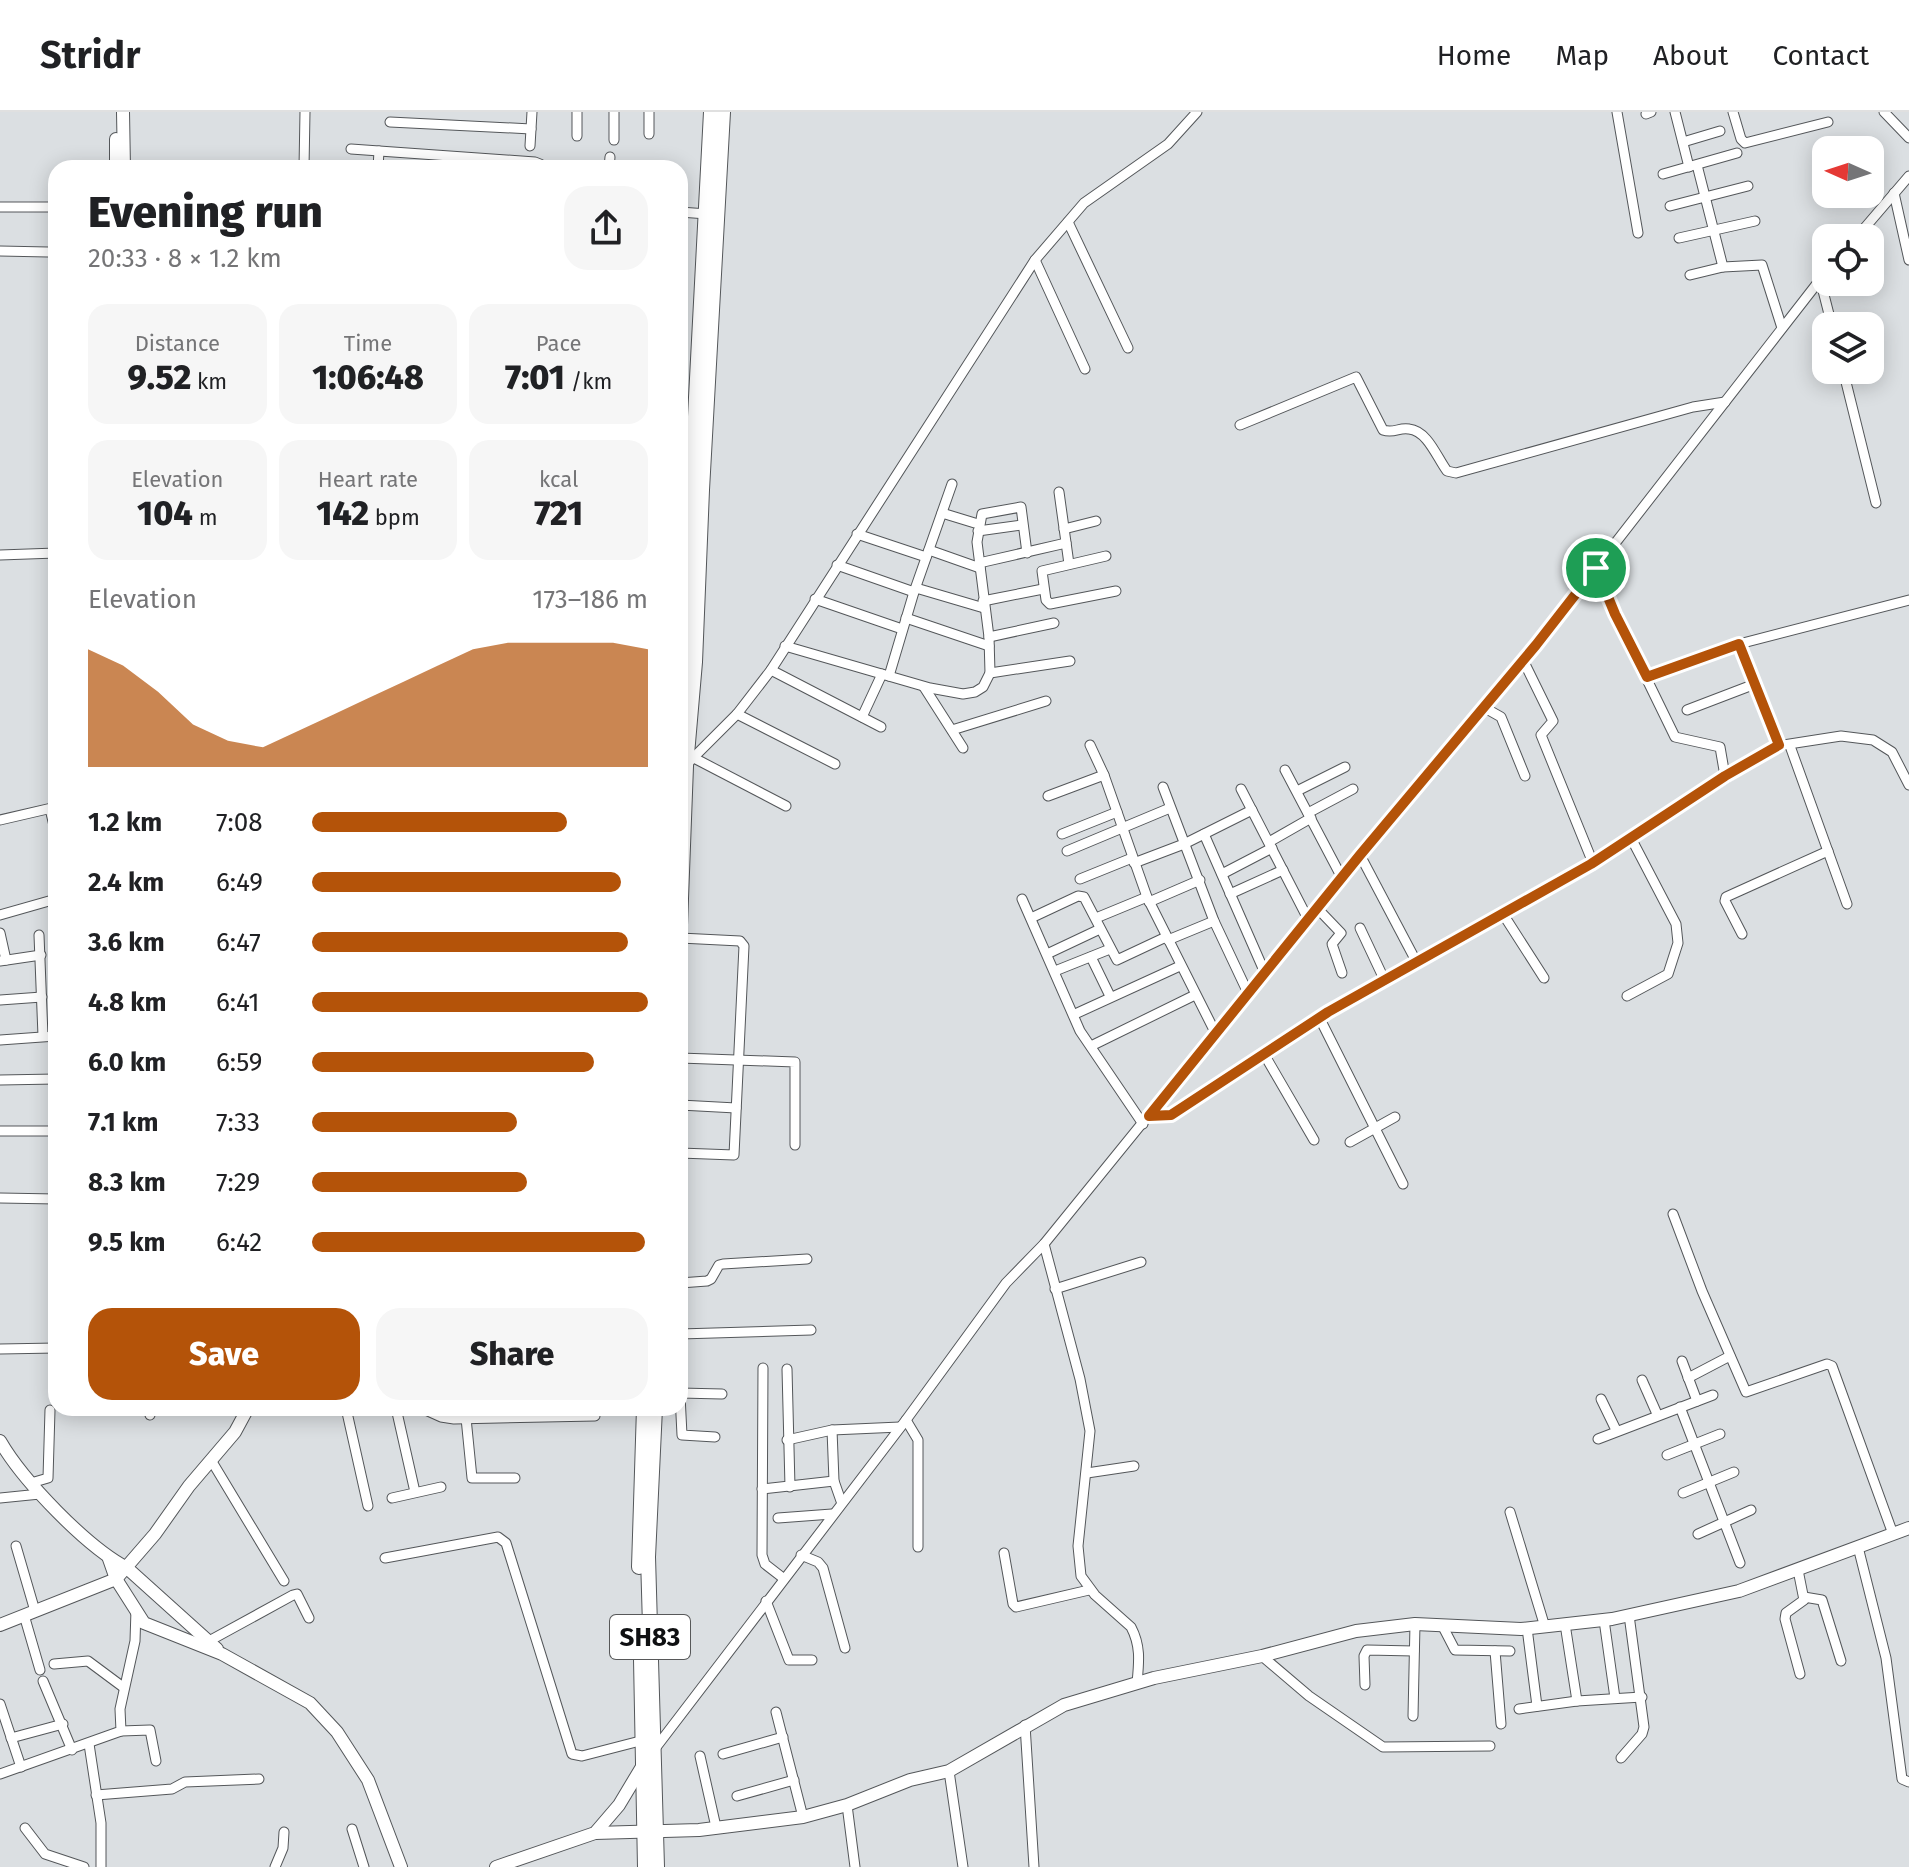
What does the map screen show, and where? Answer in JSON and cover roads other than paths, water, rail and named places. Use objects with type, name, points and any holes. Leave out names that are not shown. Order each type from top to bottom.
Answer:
[{"type":"main road","points":[[688,752],[695,662],[696,504],[711,112]]},
{"type":"main road","points":[[688,603],[723,112]]},
{"type":"main road","name":"SH83","points":[[644,1416],[638,1531],[649,1744],[645,1763],[650,1832],[657,1867]]},
{"type":"main road","name":"SH83","points":[[645,1867],[650,1832],[648,1551],[655,1416]]},
{"type":"street","points":[[116,112],[116,160]]},
{"type":"street","points":[[123,112],[124,160]]},
{"type":"street","points":[[304,160],[305,112]]},
{"type":"street","points":[[530,146],[532,112]]},
{"type":"street","points":[[577,112],[577,136]]},
{"type":"street","points":[[614,112],[614,140]]},
{"type":"street","points":[[649,112],[649,134]]},
{"type":"street","points":[[688,764],[737,714],[771,670],[1035,260],[1084,203],[1168,144],[1197,112]]},
{"type":"street","points":[[1617,112],[1638,233]]},
{"type":"street","points":[[1675,112],[1683,142],[1705,196],[1723,267]]},
{"type":"street","points":[[1733,112],[1745,143],[1828,122]]},
{"type":"street","points":[[1884,112],[1909,138]]},
{"type":"street","points":[[390,122],[531,129]]},
{"type":"street","points":[[1683,142],[1720,131]]},
{"type":"street","points":[[351,149],[507,160]]},
{"type":"street","points":[[378,160],[379,151]]},
{"type":"street","points":[[1663,174],[1737,153]]},
{"type":"street","points":[[1868,224],[1909,176]]},
{"type":"street","points":[[1670,206],[1748,186]]},
{"type":"street","points":[[1894,193],[1909,260]]},
{"type":"street","points":[[0,207],[48,207]]},
{"type":"street","points":[[688,213],[707,214]]},
{"type":"street","points":[[1679,238],[1755,221]]},
{"type":"street","points":[[1068,222],[1128,348]]},
{"type":"street","points":[[0,251],[48,252]]},
{"type":"street","points":[[1035,260],[1085,369]]},
{"type":"street","points":[[1690,275],[1723,267],[1756,264],[1764,268],[1782,328]]},
{"type":"street","points":[[385,1558],[498,1537],[503,1539],[572,1754],[582,1756],[649,1744],[766,1601],[903,1424],[1006,1283],[1044,1244],[1360,855],[1485,708],[1812,290]]},
{"type":"street","points":[[1240,425],[1356,377],[1383,430],[1390,433],[1408,428],[1422,435],[1447,471],[1456,473],[1693,407],[1725,402]]},
{"type":"street","points":[[1846,384],[1876,503]]},
{"type":"street","points":[[862,717],[886,675],[952,484]]},
{"type":"street","points":[[1059,492],[1069,564]]},
{"type":"street","points":[[785,646],[924,687],[963,694],[975,692],[983,687],[990,673],[978,527],[983,512],[1020,506],[1027,553]]},
{"type":"street","points":[[942,513],[978,527],[1022,525]]},
{"type":"street","points":[[1064,529],[1096,521]]},
{"type":"street","points":[[857,534],[980,566],[1066,543]]},
{"type":"street","points":[[0,555],[48,553]]},
{"type":"street","points":[[1106,556],[1042,571],[1046,602],[1050,604],[1116,591]]},
{"type":"street","points":[[837,565],[915,590],[984,605],[1043,589]]},
{"type":"street","points":[[1596,568],[1675,737],[1720,747],[1725,776]]},
{"type":"street","points":[[815,599],[904,624],[989,642],[1054,623]]},
{"type":"street","points":[[1647,677],[1739,644],[1909,600]]},
{"type":"street","points":[[1739,644],[1784,745],[1847,904]]},
{"type":"street","points":[[1523,660],[1553,721],[1541,735],[1593,863]]},
{"type":"street","points":[[990,673],[1070,661]]},
{"type":"street","points":[[771,670],[881,727]]},
{"type":"street","points":[[1687,710],[1755,684]]},
{"type":"street","points":[[924,687],[963,748]]},
{"type":"street","points":[[952,730],[1046,701]]},
{"type":"street","points":[[1485,708],[1501,717],[1525,776]]},
{"type":"street","points":[[737,714],[835,764]]},
{"type":"street","points":[[1146,1120],[1171,1115],[1319,1017],[1593,863],[1725,776],[1784,745],[1841,736],[1873,740],[1892,752],[1909,785]]},
{"type":"street","points":[[1090,745],[1104,775],[1148,900],[1216,1034]]},
{"type":"street","points":[[688,765],[786,806]]},
{"type":"street","points":[[1297,791],[1345,767]]},
{"type":"street","points":[[1285,770],[1342,878]]},
{"type":"street","points":[[1048,796],[1104,775]]},
{"type":"street","points":[[1163,787],[1214,921],[1248,993]]},
{"type":"street","points":[[1241,789],[1308,919]]},
{"type":"street","points":[[1222,874],[1353,789]]},
{"type":"street","points":[[1067,851],[1170,808]]},
{"type":"street","points":[[0,820],[48,809]]},
{"type":"street","points":[[1080,879],[1184,844],[1252,810]]},
{"type":"street","points":[[1062,834],[1117,812]]},
{"type":"street","points":[[1204,834],[1265,973]]},
{"type":"street","points":[[1627,996],[1668,974],[1678,936],[1676,924],[1631,838]]},
{"type":"street","points":[[1742,934],[1725,901],[1726,897],[1828,851]]},
{"type":"street","points":[[1360,855],[1416,961]]},
{"type":"street","points":[[1230,894],[1283,870]]},
{"type":"street","points":[[1096,918],[1200,880]]},
{"type":"street","points":[[1031,918],[1081,896],[1086,899],[1117,960],[1214,921]]},
{"type":"street","points":[[1022,899],[1080,1031],[1146,1120]]},
{"type":"street","points":[[0,915],[48,901]]},
{"type":"street","points":[[1317,908],[1341,933],[1332,946],[1342,973]]},
{"type":"street","points":[[1503,914],[1544,978]]},
{"type":"street","points":[[1360,928],[1384,979]]},
{"type":"street","points":[[1047,954],[1100,929]]},
{"type":"street","points":[[0,933],[3,961],[41,955]]},
{"type":"street","points":[[39,935],[43,1036]]},
{"type":"street","points":[[688,939],[743,942],[734,1155],[688,1153]]},
{"type":"street","points":[[1055,971],[1110,949]]},
{"type":"street","points":[[1091,957],[1110,996]]},
{"type":"street","points":[[1075,1014],[1180,966]]},
{"type":"street","points":[[1091,1046],[1195,995]]},
{"type":"street","points":[[0,1000],[42,997]]},
{"type":"street","points":[[1319,1017],[1403,1184]]},
{"type":"street","points":[[0,1040],[48,1036]]},
{"type":"street","points":[[1264,1054],[1314,1140]]},
{"type":"street","points":[[688,1058],[795,1062],[795,1145]]},
{"type":"street","points":[[0,1080],[48,1079]]},
{"type":"street","points":[[688,1105],[736,1108]]},
{"type":"street","points":[[1350,1142],[1395,1117]]},
{"type":"street","points":[[0,1131],[48,1131]]},
{"type":"street","points":[[0,1198],[48,1199]]},
{"type":"street","points":[[1673,1214],[1748,1393],[1831,1364],[1893,1534]]},
{"type":"street","points":[[1044,1244],[1080,1379],[1090,1431],[1078,1562],[1089,1590],[1131,1627],[1136,1636],[1140,1655],[1137,1683]]},
{"type":"street","points":[[688,1282],[711,1279],[719,1265],[807,1259]]},
{"type":"street","points":[[1055,1289],[1141,1262]]},
{"type":"street","points":[[688,1334],[811,1330]]},
{"type":"street","points":[[0,1349],[48,1348]]},
{"type":"street","points":[[1688,1378],[1730,1356]]},
{"type":"street","points":[[1682,1361],[1697,1401]]},
{"type":"street","points":[[763,1368],[763,1561],[783,1578]]},
{"type":"street","points":[[787,1369],[790,1487]]},
{"type":"street","points":[[1642,1380],[1657,1414]]},
{"type":"street","points":[[688,1394],[722,1394]]},
{"type":"street","points":[[1598,1439],[1713,1395]]},
{"type":"street","points":[[1601,1399],[1616,1430]]},
{"type":"street","points":[[1680,1407],[1740,1563]]},
{"type":"street","points":[[31,1483],[48,1478],[50,1416]]},
{"type":"street","points":[[0,1625],[116,1579],[235,1432],[244,1416]]},
{"type":"street","points":[[348,1416],[368,1506]]},
{"type":"street","points":[[398,1416],[415,1492]]},
{"type":"street","points":[[443,1416],[476,1416]]},
{"type":"street","points":[[681,1416],[682,1435],[715,1437]]},
{"type":"street","points":[[466,1418],[472,1478],[515,1478]]},
{"type":"street","points":[[787,1440],[832,1430],[903,1424]]},
{"type":"street","points":[[903,1424],[918,1440],[918,1547]]},
{"type":"street","points":[[832,1430],[834,1481],[841,1501]]},
{"type":"street","points":[[1667,1455],[1720,1434]]},
{"type":"street","points":[[0,1441],[40,1494],[109,1559],[127,1568],[222,1654]]},
{"type":"street","points":[[211,1460],[284,1581]]},
{"type":"street","points":[[1087,1473],[1134,1466]]},
{"type":"street","points":[[1683,1493],[1734,1472]]},
{"type":"street","points":[[762,1489],[834,1481]]},
{"type":"street","points":[[392,1498],[441,1487]]},
{"type":"street","points":[[0,1498],[40,1494]]},
{"type":"street","points":[[1698,1534],[1751,1510]]},
{"type":"street","points":[[1510,1512],[1545,1627]]},
{"type":"street","points":[[778,1518],[832,1514]]},
{"type":"street","points":[[496,1867],[531,1861],[595,1833],[716,1827],[803,1817],[847,1805],[910,1780],[949,1771],[1064,1705],[1137,1683],[1262,1656],[1356,1631],[1415,1624],[1545,1627],[1629,1615],[1739,1591],[1909,1528]]},
{"type":"street","points":[[16,1546],[40,1670]]},
{"type":"street","points":[[1858,1547],[1886,1658],[1902,1779],[1909,1782]]},
{"type":"street","points":[[1004,1553],[1016,1607],[1089,1590]]},
{"type":"street","points":[[801,1555],[818,1562],[823,1568],[845,1648]]},
{"type":"street","points":[[109,1559],[116,1579],[144,1623],[222,1654],[310,1703],[337,1732],[368,1780],[401,1867]]},
{"type":"street","points":[[1798,1570],[1803,1601],[1786,1613],[1785,1619],[1800,1674]]},
{"type":"street","points":[[209,1641],[297,1594],[309,1618]]},
{"type":"street","points":[[1804,1597],[1822,1600],[1841,1661]]},
{"type":"street","points":[[766,1601],[789,1660],[812,1660]]},
{"type":"street","points":[[144,1623],[162,1602]]},
{"type":"street","points":[[121,1731],[120,1709],[135,1641],[136,1610]]},
{"type":"street","points":[[162,1631],[175,1612]]},
{"type":"street","points":[[1621,1758],[1644,1731],[1629,1615]]},
{"type":"street","points":[[1604,1620],[1615,1698]]},
{"type":"street","points":[[1413,1716],[1415,1624]]},
{"type":"street","points":[[1565,1624],[1577,1701]]},
{"type":"street","points":[[1442,1625],[1455,1650],[1510,1651]]},
{"type":"street","points":[[1527,1628],[1537,1706]]},
{"type":"street","points":[[1365,1685],[1364,1656],[1367,1650],[1414,1651]]},
{"type":"street","points":[[1495,1651],[1501,1724]]},
{"type":"street","points":[[1262,1656],[1309,1696],[1383,1747],[1490,1746]]},
{"type":"street","points":[[54,1664],[88,1661],[123,1687]]},
{"type":"street","points":[[43,1681],[72,1750]]},
{"type":"street","points":[[1519,1709],[1642,1697]]},
{"type":"street","points":[[0,1704],[21,1767]]},
{"type":"street","points":[[776,1712],[803,1817]]},
{"type":"street","points":[[11,1738],[63,1724]]},
{"type":"street","points":[[1025,1725],[1034,1867]]},
{"type":"street","points":[[0,1774],[121,1731],[150,1730],[156,1761]]},
{"type":"street","points":[[723,1754],[783,1737]]},
{"type":"street","points":[[89,1744],[101,1823],[101,1867]]},
{"type":"street","points":[[700,1756],[716,1827]]},
{"type":"street","points":[[595,1833],[619,1805],[645,1763]]},
{"type":"street","points":[[949,1771],[963,1867]]},
{"type":"street","points":[[96,1795],[172,1789],[185,1782],[259,1779]]},
{"type":"street","points":[[737,1796],[794,1780]]},
{"type":"street","points":[[847,1805],[855,1867]]},
{"type":"street","points":[[25,1828],[45,1854],[84,1867]]},
{"type":"street","points":[[352,1829],[364,1867]]},
{"type":"street","points":[[275,1867],[283,1848],[284,1832]]},
{"type":"street","points":[[44,1867],[45,1854]]}]
